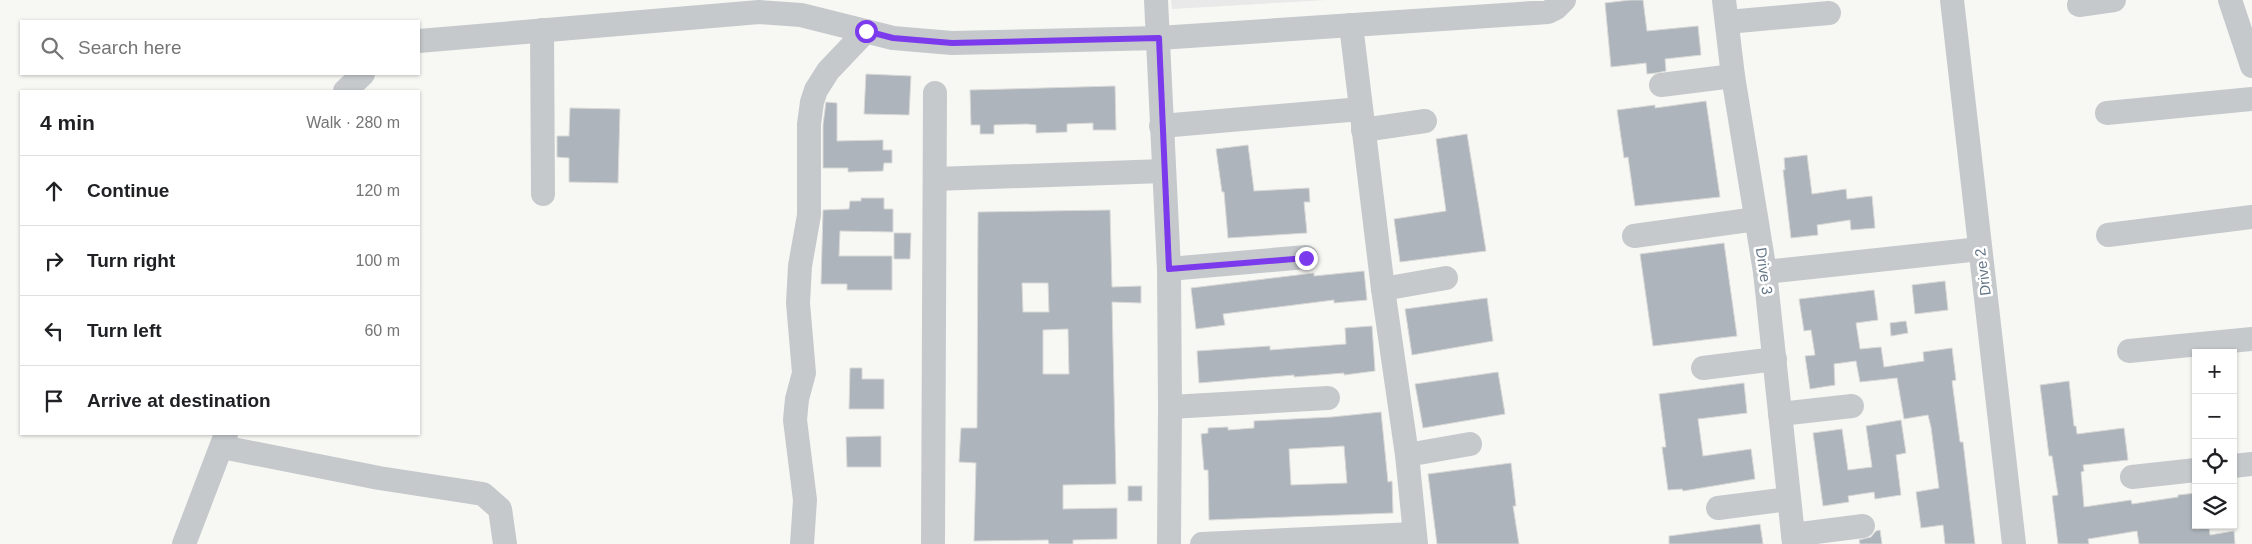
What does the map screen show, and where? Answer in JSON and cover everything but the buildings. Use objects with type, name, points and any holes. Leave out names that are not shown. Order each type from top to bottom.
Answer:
[{"type":"street","points":[[1156,0],[1169,269],[1169,544]]},
{"type":"street","points":[[420,41],[542,30],[745,6],[801,15],[893,38],[952,43],[1159,38],[1548,12],[1556,8],[1564,0]]},
{"type":"street","name":"Drive 2","points":[[1952,0],[2014,544]]},
{"type":"street","points":[[2079,6],[2114,0]]},
{"type":"street","points":[[2230,0],[2252,66]]},
{"type":"street","points":[[1725,11],[1829,13]]},
{"type":"street","name":"Drive 3","points":[[1725,11],[1733,76],[1765,272],[1793,540]]},
{"type":"street","points":[[1202,544],[1415,539],[1407,455],[1383,289],[1351,25]]},
{"type":"street","points":[[542,30],[543,194]]},
{"type":"street","points":[[802,544],[804,500],[796,420],[797,400],[804,372],[798,303],[800,266],[809,215],[809,124],[816,90],[828,71],[866,31]]},
{"type":"street","points":[[347,90],[362,75]]},
{"type":"street","points":[[1661,85],[1733,76]]},
{"type":"street","points":[[933,544],[935,92]]},
{"type":"street","points":[[2106,113],[2252,99]]},
{"type":"street","points":[[1161,126],[1362,120],[1425,121]]},
{"type":"street","points":[[935,179],[1164,171]]},
{"type":"street","points":[[2108,235],[2252,217]]},
{"type":"street","points":[[1634,236],[1756,219]]},
{"type":"street","points":[[1765,272],[1980,249]]},
{"type":"street","points":[[1169,269],[1306,258]]},
{"type":"street","points":[[1383,289],[1446,278]]},
{"type":"street","points":[[2129,351],[2252,339]]},
{"type":"street","points":[[1703,368],[1775,359]]},
{"type":"street","points":[[1170,407],[1328,398]]},
{"type":"street","points":[[1780,414],[1852,406]]},
{"type":"street","points":[[184,544],[224,440],[379,478],[483,494],[500,509],[505,544]]},
{"type":"street","points":[[1407,455],[1470,444]]},
{"type":"street","points":[[2237,466],[2252,464]]},
{"type":"street","points":[[2132,477],[2192,470]]},
{"type":"street","points":[[1718,508],[1788,499]]},
{"type":"street","points":[[1793,540],[1863,526]]},
{"type":"shaded area","points":[[1171,0],[1326,0],[1172,9]]},
{"type":"route","points":[[866,31],[893,38],[952,43],[1159,38],[1161,126],[1169,269],[1306,258]]}]
